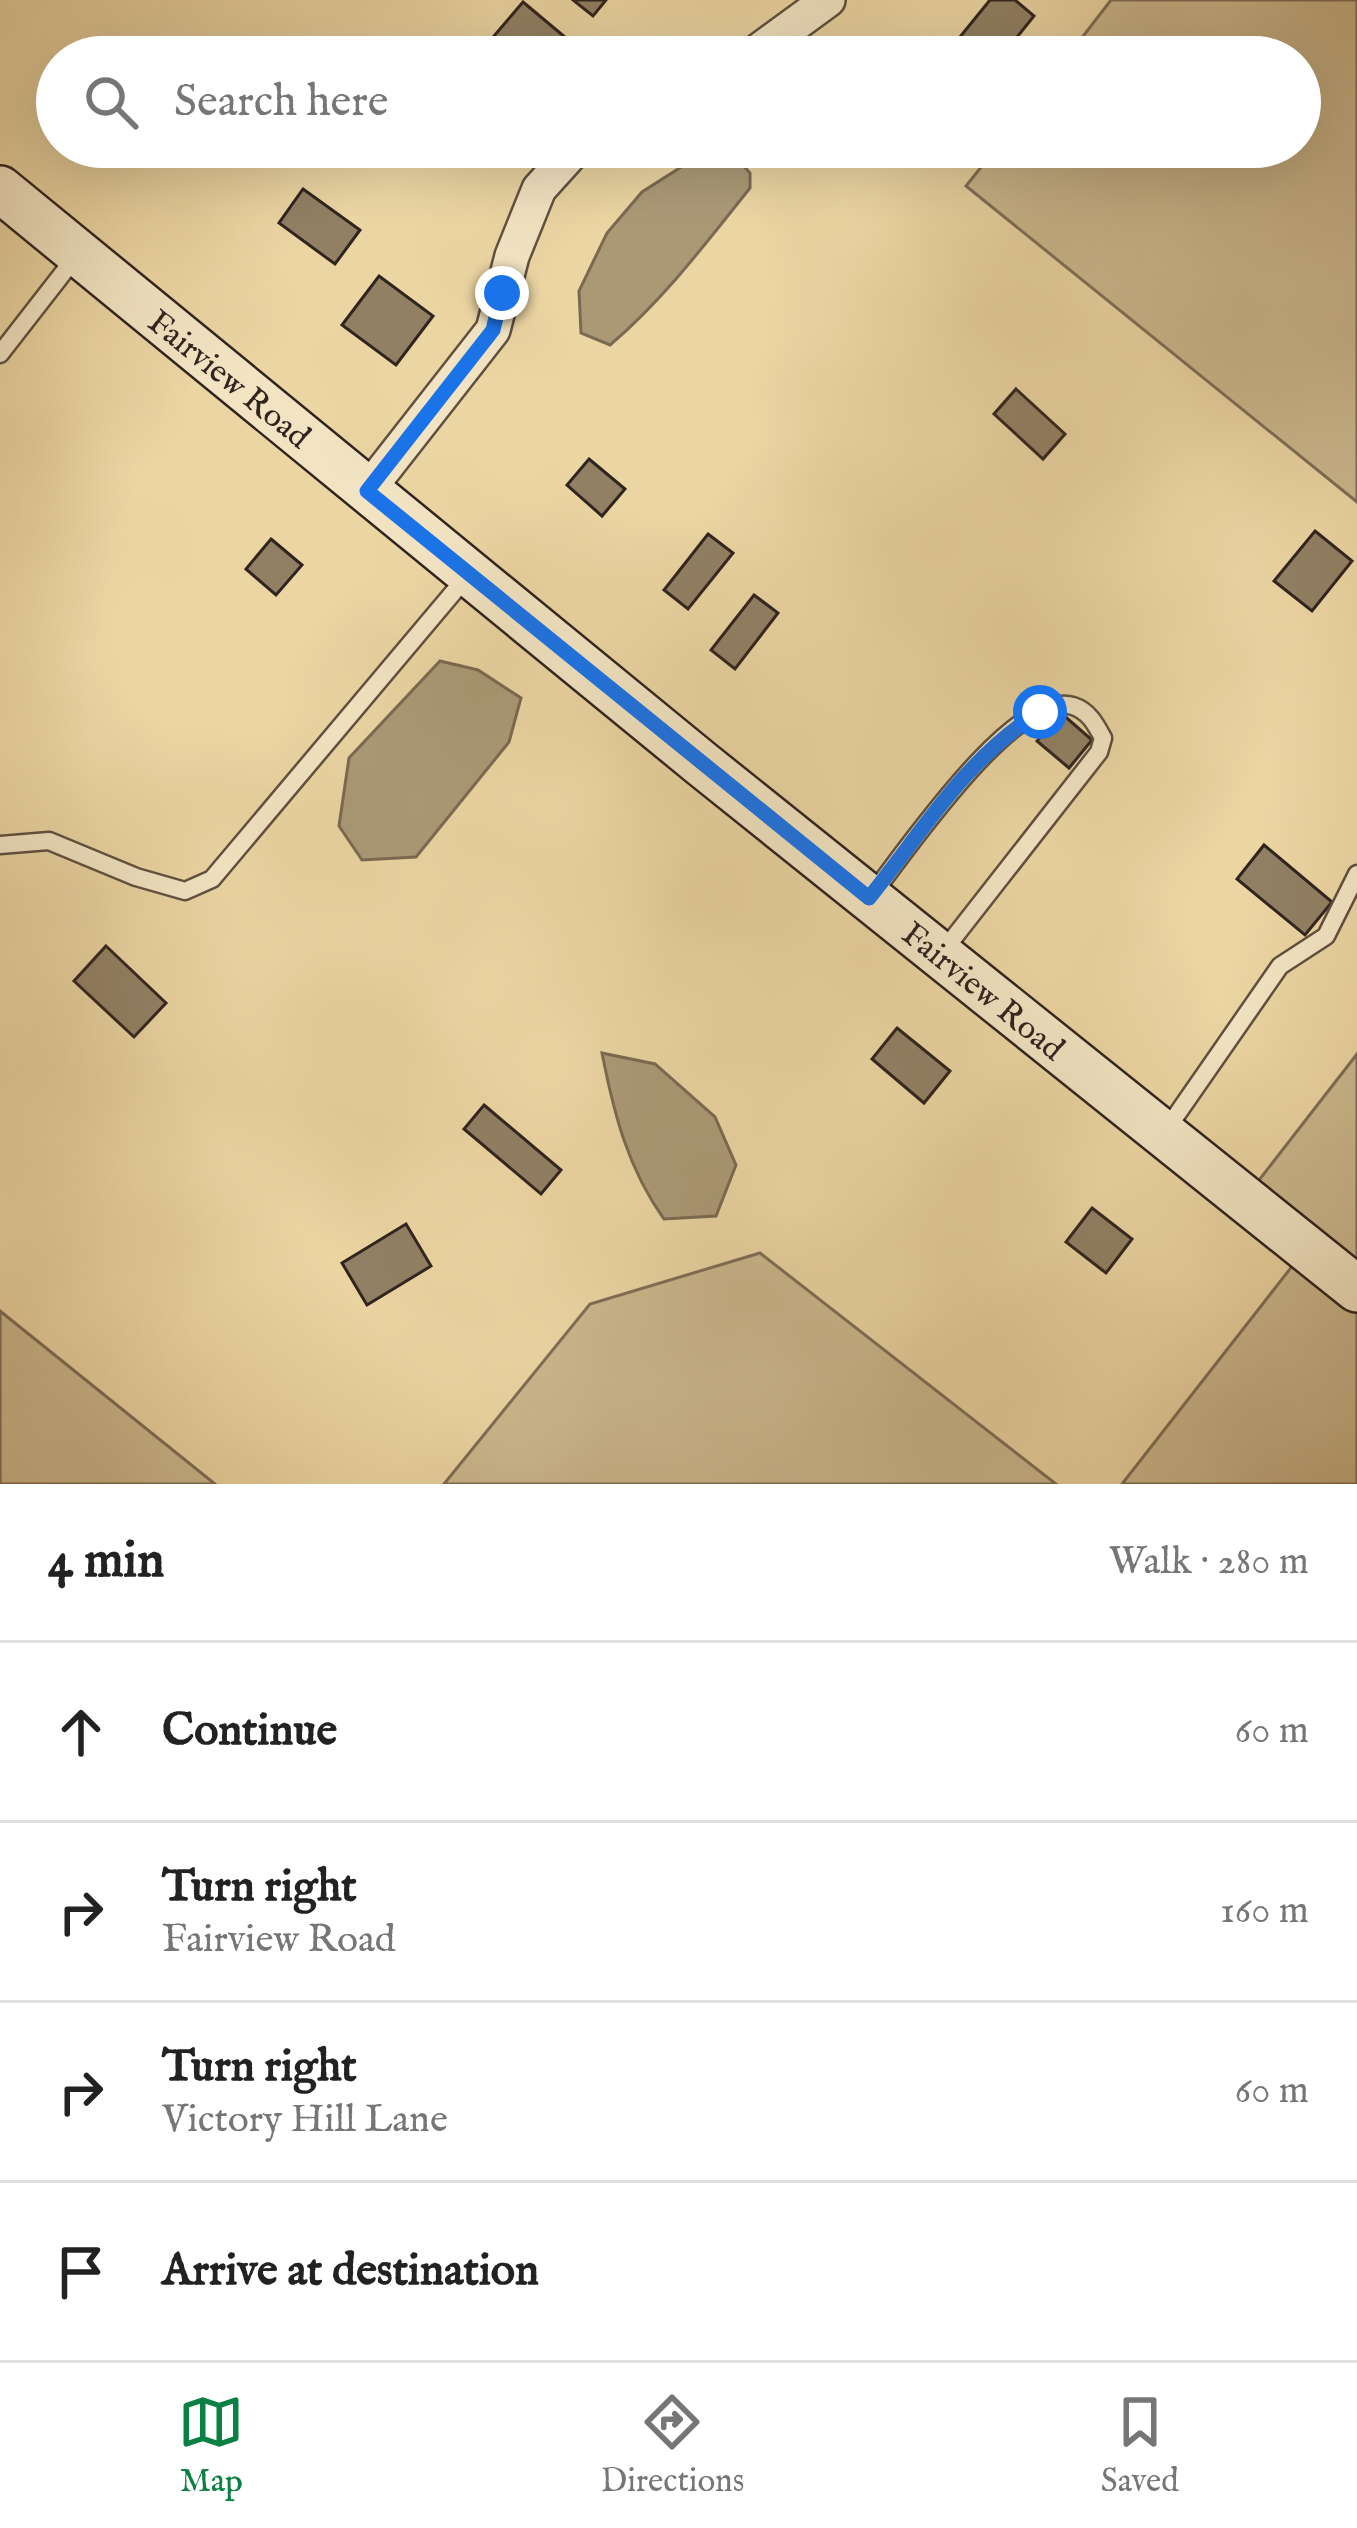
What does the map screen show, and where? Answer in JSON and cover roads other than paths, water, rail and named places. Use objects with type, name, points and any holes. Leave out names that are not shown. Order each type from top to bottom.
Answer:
[{"type":"street","points":[[779,36],[828,0]]},
{"type":"street","points":[[367,491],[493,330],[512,256],[539,189],[558,168]]},
{"type":"street","name":"Fairview Road","points":[[0,189],[469,574],[1357,1289]]},
{"type":"lane","points":[[0,354],[78,254]]},
{"type":"lane","points":[[0,845],[49,842],[185,891],[212,879],[469,574]]},
{"type":"lane","points":[[869,898],[952,787],[1012,730],[1057,705],[1073,706],[1093,719],[1103,739],[1100,752],[940,955]]},
{"type":"lane","points":[[1164,1134],[1280,965],[1326,936],[1357,874]]}]
